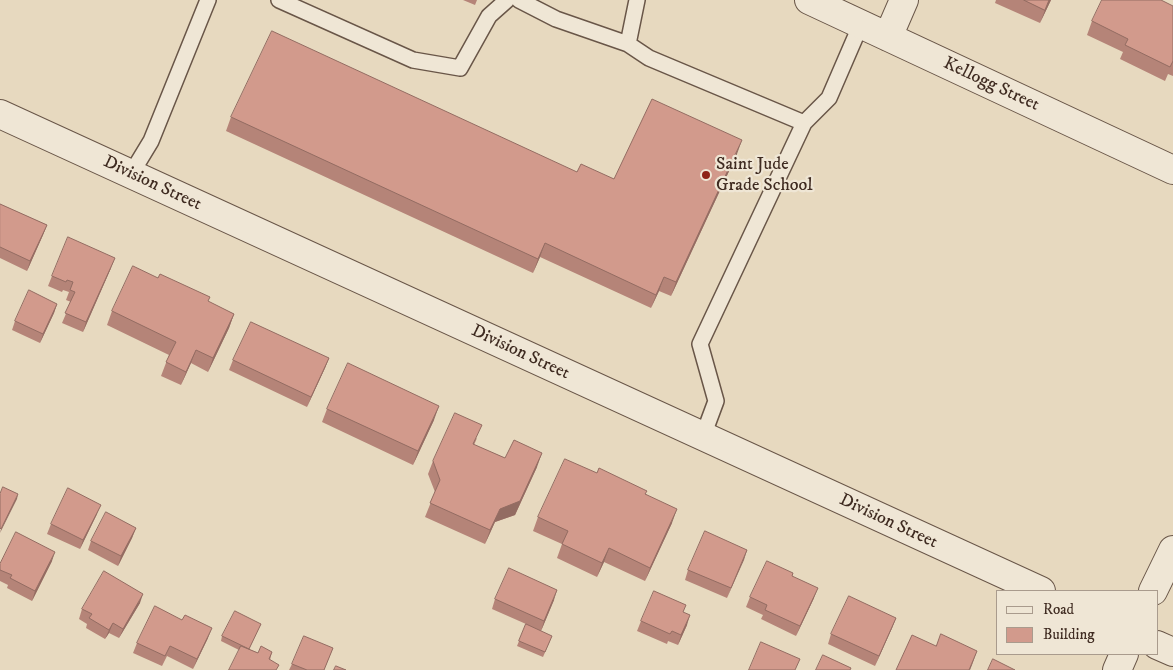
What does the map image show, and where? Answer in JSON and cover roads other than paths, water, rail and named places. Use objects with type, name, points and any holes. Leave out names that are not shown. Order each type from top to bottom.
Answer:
[{"type":"street","name":"Kellogg Street","points":[[809,0],[1173,170]]},
{"type":"street","points":[[888,37],[904,0]]},
{"type":"street","name":"Division Street","points":[[0,114],[1039,590]]},
{"type":"street","points":[[1153,590],[1173,550]]},
{"type":"street","points":[[1158,644],[1173,652]]},
{"type":"street","points":[[1116,670],[1124,655]]},
{"type":"lane","points":[[130,174],[150,141],[208,0]]},
{"type":"lane","points":[[279,0],[413,60],[460,68],[489,16],[507,0]]},
{"type":"lane","points":[[519,0],[556,19],[628,44],[649,58],[804,122]]},
{"type":"lane","points":[[628,44],[637,0]]},
{"type":"lane","points":[[702,436],[716,401],[700,344],[804,122],[829,98],[861,24]]},
{"type":"place","name":"Saint Jude Grade School","points":[[706,175]]}]
